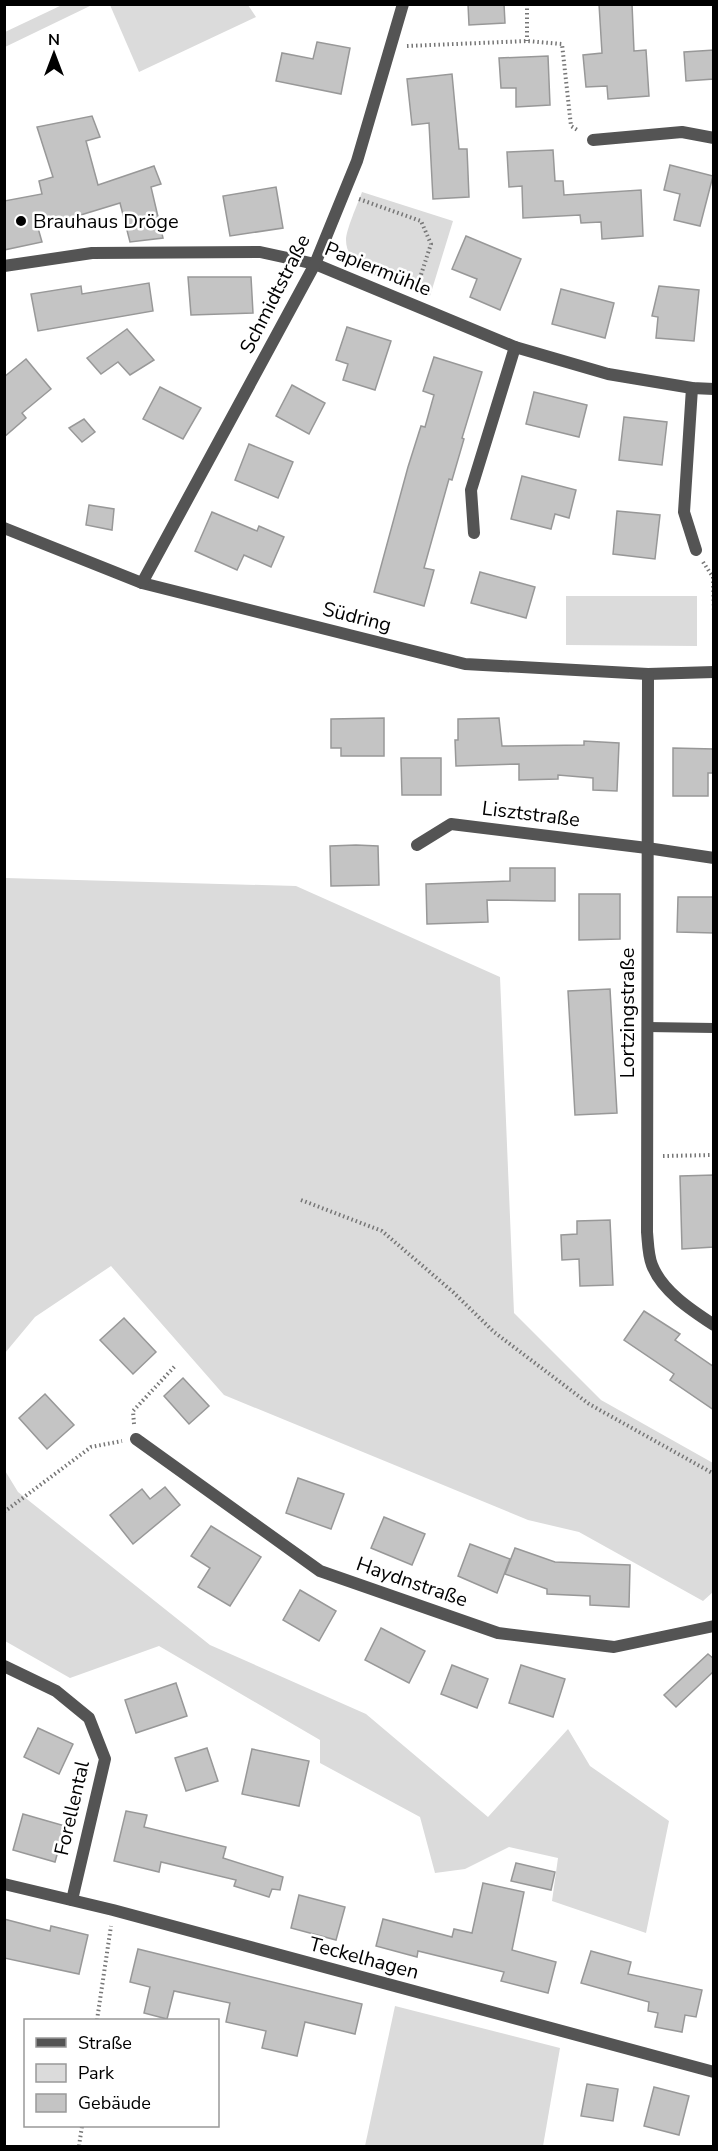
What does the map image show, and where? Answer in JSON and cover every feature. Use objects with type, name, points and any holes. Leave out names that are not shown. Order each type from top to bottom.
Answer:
[{"type":"street","name":"Schmidtstraße","points":[[142,583],[315,264],[357,161],[403,4]]},
{"type":"street","points":[[593,140],[682,132],[714,138]]},
{"type":"street","name":"Papiermühle","points":[[4,266],[92,253],[260,252],[315,264],[515,347],[608,374],[692,388],[714,389]]},
{"type":"street","points":[[474,533],[471,490],[515,347]]},
{"type":"street","points":[[692,388],[684,512],[696,550]]},
{"type":"street","name":"Südring","points":[[4,528],[142,583],[465,664],[648,674],[714,672]]},
{"type":"street","name":"Lortzingstraße","points":[[648,674],[647,1232],[651,1264],[666,1286],[691,1310],[714,1325]]},
{"type":"street","name":"Lisztstraße","points":[[417,845],[451,824],[714,858]]},
{"type":"street","name":"Haydnstraße","points":[[136,1438],[320,1571],[498,1633],[614,1647],[714,1626]]},
{"type":"street","name":"Forellental","points":[[4,1666],[56,1691],[88,1718],[105,1759],[72,1900]]},
{"type":"street","name":"Teckelhagen","points":[[4,1884],[113,1910],[714,2072]]},
{"type":"lane","points":[[647,1028],[714,1028]]},
{"type":"path","points":[[527,4],[527,41]]},
{"type":"path","points":[[430,45],[527,41],[562,44],[572,126],[593,140]]},
{"type":"path","points":[[344,194],[421,220],[431,244],[411,303]]},
{"type":"path","points":[[696,550],[712,578],[714,613]]},
{"type":"path","points":[[647,1156],[714,1155]]},
{"type":"path","points":[[301,1200],[382,1231],[453,1292],[494,1332],[590,1404],[714,1474]]},
{"type":"path","points":[[4,1512],[91,1447],[136,1438],[133,1411],[176,1365]]},
{"type":"path","points":[[97,2019],[113,1910]]},
{"type":"path","points":[[79,2146],[82,2127]]},
{"type":"green space","points":[[62,5],[92,5],[5,47],[5,32]]},
{"type":"green space","points":[[110,5],[248,5],[256,17],[139,72]]},
{"type":"green space","points":[[362,192],[453,221],[430,296],[378,277],[355,262],[346,240]]},
{"type":"green space","points":[[566,596],[697,596],[697,646],[566,645]]},
{"type":"green space","points":[[5,878],[296,886],[500,977],[514,1313],[601,1400],[713,1463],[713,1592],[703,1601],[579,1532],[528,1520],[224,1395],[111,1266],[35,1317],[5,1353]]},
{"type":"green space","points":[[4,1469],[18,1492],[210,1645],[366,1714],[488,1817],[568,1729],[590,1766],[669,1821],[646,1933],[552,1901],[558,1858],[509,1847],[465,1869],[435,1873],[420,1817],[320,1763],[320,1740],[159,1646],[70,1678],[5,1641]]},
{"type":"green space","points":[[395,2006],[560,2048],[543,2146],[365,2146]]},
{"type":"building","points":[[468,4],[504,4],[505,23],[469,25]]},
{"type":"building","points":[[599,4],[632,4],[634,51],[646,50],[649,96],[608,99],[607,86],[586,87],[583,55],[602,53]]},
{"type":"building","points":[[317,42],[350,48],[341,94],[276,81],[282,53],[313,59]]},
{"type":"building","points":[[714,50],[714,79],[686,81],[684,52]]},
{"type":"building","points":[[548,56],[550,105],[516,107],[516,88],[501,88],[499,58]]},
{"type":"building","points":[[452,74],[459,149],[467,149],[469,197],[433,199],[429,123],[412,125],[407,79]]},
{"type":"building","points":[[92,116],[100,137],[86,141],[98,185],[154,166],[161,184],[151,187],[163,238],[130,242],[120,203],[38,228],[42,242],[4,250],[4,201],[42,194],[39,181],[53,177],[37,127]]},
{"type":"building","points":[[553,150],[555,181],[563,181],[564,195],[641,190],[643,236],[602,239],[601,222],[581,223],[580,215],[523,218],[522,186],[509,187],[507,152]]},
{"type":"building","points":[[670,165],[713,176],[700,226],[674,220],[680,194],[664,190]]},
{"type":"building","points":[[276,187],[283,228],[230,236],[223,196]]},
{"type":"building","points":[[466,236],[521,259],[500,310],[470,297],[477,279],[452,269]]},
{"type":"building","points":[[188,277],[251,277],[253,313],[191,315]]},
{"type":"building","points":[[149,283],[153,311],[38,331],[31,294],[81,286],[82,294]]},
{"type":"building","points":[[659,286],[699,290],[694,341],[656,338],[658,317],[652,316]]},
{"type":"building","points":[[561,289],[614,303],[605,338],[552,324]]},
{"type":"building","points":[[347,327],[391,341],[375,390],[343,380],[348,364],[336,360]]},
{"type":"building","points":[[127,329],[154,360],[130,375],[118,362],[101,374],[87,358]]},
{"type":"building","points":[[434,357],[482,372],[452,480],[449,479],[424,568],[434,570],[424,606],[374,592],[408,467],[421,426],[425,427],[434,395],[423,391]]},
{"type":"building","points":[[26,359],[51,389],[22,413],[26,418],[4,437],[4,377]]},
{"type":"building","points":[[292,385],[325,403],[309,434],[276,416]]},
{"type":"building","points":[[160,387],[201,408],[183,439],[143,419]]},
{"type":"building","points":[[534,392],[587,405],[579,437],[526,424]]},
{"type":"building","points":[[624,417],[667,422],[662,465],[619,460]]},
{"type":"building","points":[[84,419],[95,432],[82,442],[69,428]]},
{"type":"building","points":[[249,444],[293,462],[278,498],[235,480]]},
{"type":"building","points":[[522,476],[576,490],[569,518],[555,514],[551,529],[511,519]]},
{"type":"building","points":[[89,505],[114,509],[112,530],[86,525]]},
{"type":"building","points":[[617,511],[660,515],[655,559],[613,554]]},
{"type":"building","points":[[212,512],[257,531],[259,526],[284,537],[271,567],[244,555],[237,570],[195,551]]},
{"type":"building","points":[[480,572],[535,587],[526,618],[471,603]]},
{"type":"building","points":[[384,718],[384,756],[341,756],[341,748],[331,748],[331,719]]},
{"type":"building","points":[[499,718],[502,746],[584,745],[584,741],[619,743],[617,791],[593,790],[593,778],[558,775],[558,779],[519,780],[519,764],[456,766],[455,740],[458,740],[458,719]]},
{"type":"building","points":[[673,748],[714,749],[714,773],[708,773],[708,796],[673,796]]},
{"type":"building","points":[[401,758],[441,758],[441,795],[402,795]]},
{"type":"building","points":[[330,846],[378,846],[379,885],[331,886]]},
{"type":"building","points":[[510,868],[555,868],[555,901],[487,900],[488,922],[427,924],[426,884],[510,881]]},
{"type":"building","points":[[579,894],[620,894],[620,939],[579,940]]},
{"type":"building","points":[[678,897],[714,897],[714,933],[677,932]]},
{"type":"building","points":[[610,989],[617,1113],[575,1115],[568,991]]},
{"type":"building","points":[[714,1175],[714,1247],[682,1249],[680,1176]]},
{"type":"building","points":[[610,1220],[613,1285],[580,1286],[579,1259],[562,1260],[561,1235],[577,1234],[577,1221]]},
{"type":"building","points":[[644,1311],[680,1334],[675,1340],[714,1367],[714,1410],[670,1380],[674,1374],[624,1340]]},
{"type":"building","points":[[124,1318],[156,1352],[133,1374],[100,1340]]},
{"type":"building","points":[[183,1378],[209,1406],[189,1424],[164,1396]]},
{"type":"building","points":[[45,1394],[74,1425],[47,1449],[19,1418]]},
{"type":"building","points":[[298,1478],[344,1494],[331,1529],[286,1513]]},
{"type":"building","points":[[165,1487],[180,1505],[133,1544],[110,1515],[142,1489],[150,1499]]},
{"type":"building","points":[[384,1517],[425,1534],[412,1565],[371,1548]]},
{"type":"building","points":[[211,1526],[261,1557],[230,1606],[198,1587],[210,1568],[191,1556]]},
{"type":"building","points":[[470,1544],[510,1559],[497,1593],[458,1576]]},
{"type":"building","points":[[515,1548],[555,1562],[630,1565],[629,1607],[590,1605],[590,1596],[547,1594],[547,1589],[505,1574]]},
{"type":"building","points":[[300,1590],[336,1611],[319,1641],[283,1620]]},
{"type":"building","points":[[381,1628],[425,1651],[409,1683],[365,1660]]},
{"type":"building","points":[[708,1654],[714,1659],[714,1671],[676,1707],[664,1695]]},
{"type":"building","points":[[452,1665],[488,1679],[477,1708],[441,1694]]},
{"type":"building","points":[[521,1665],[565,1679],[553,1717],[509,1703]]},
{"type":"building","points":[[176,1683],[187,1716],[136,1733],[125,1700]]},
{"type":"building","points":[[38,1728],[73,1744],[59,1774],[24,1757]]},
{"type":"building","points":[[207,1748],[218,1781],[186,1791],[175,1758]]},
{"type":"building","points":[[252,1749],[309,1761],[299,1806],[242,1794]]},
{"type":"building","points":[[126,1811],[147,1815],[144,1827],[226,1847],[223,1858],[283,1877],[280,1890],[272,1889],[269,1897],[234,1886],[236,1880],[161,1862],[159,1872],[114,1861]]},
{"type":"building","points":[[23,1814],[65,1826],[55,1862],[13,1850]]},
{"type":"building","points":[[516,1863],[555,1872],[551,1890],[511,1881]]},
{"type":"building","points":[[483,1883],[524,1892],[512,1950],[556,1962],[548,1993],[501,1981],[504,1972],[418,1951],[417,1957],[376,1946],[383,1919],[452,1937],[454,1929],[472,1933]]},
{"type":"building","points":[[299,1895],[345,1907],[336,1940],[291,1928]]},
{"type":"building","points":[[4,1919],[50,1931],[51,1926],[88,1935],[79,1974],[4,1958]]},
{"type":"building","points":[[138,1949],[362,2004],[355,2034],[305,2022],[297,2056],[262,2048],[266,2031],[226,2022],[230,2003],[174,1991],[167,2019],[144,2013],[150,1987],[130,1982]]},
{"type":"building","points":[[591,1951],[631,1962],[628,1974],[702,1990],[696,2017],[685,2015],[682,2032],[655,2027],[658,2013],[648,2011],[649,2002],[581,1983]]},
{"type":"building","points":[[587,2084],[618,2089],[613,2121],[581,2116]]},
{"type":"building","points":[[654,2087],[689,2096],[679,2135],[644,2126]]},
{"type":"place","name":"Brauhaus Dröge","points":[[21,221]]}]
